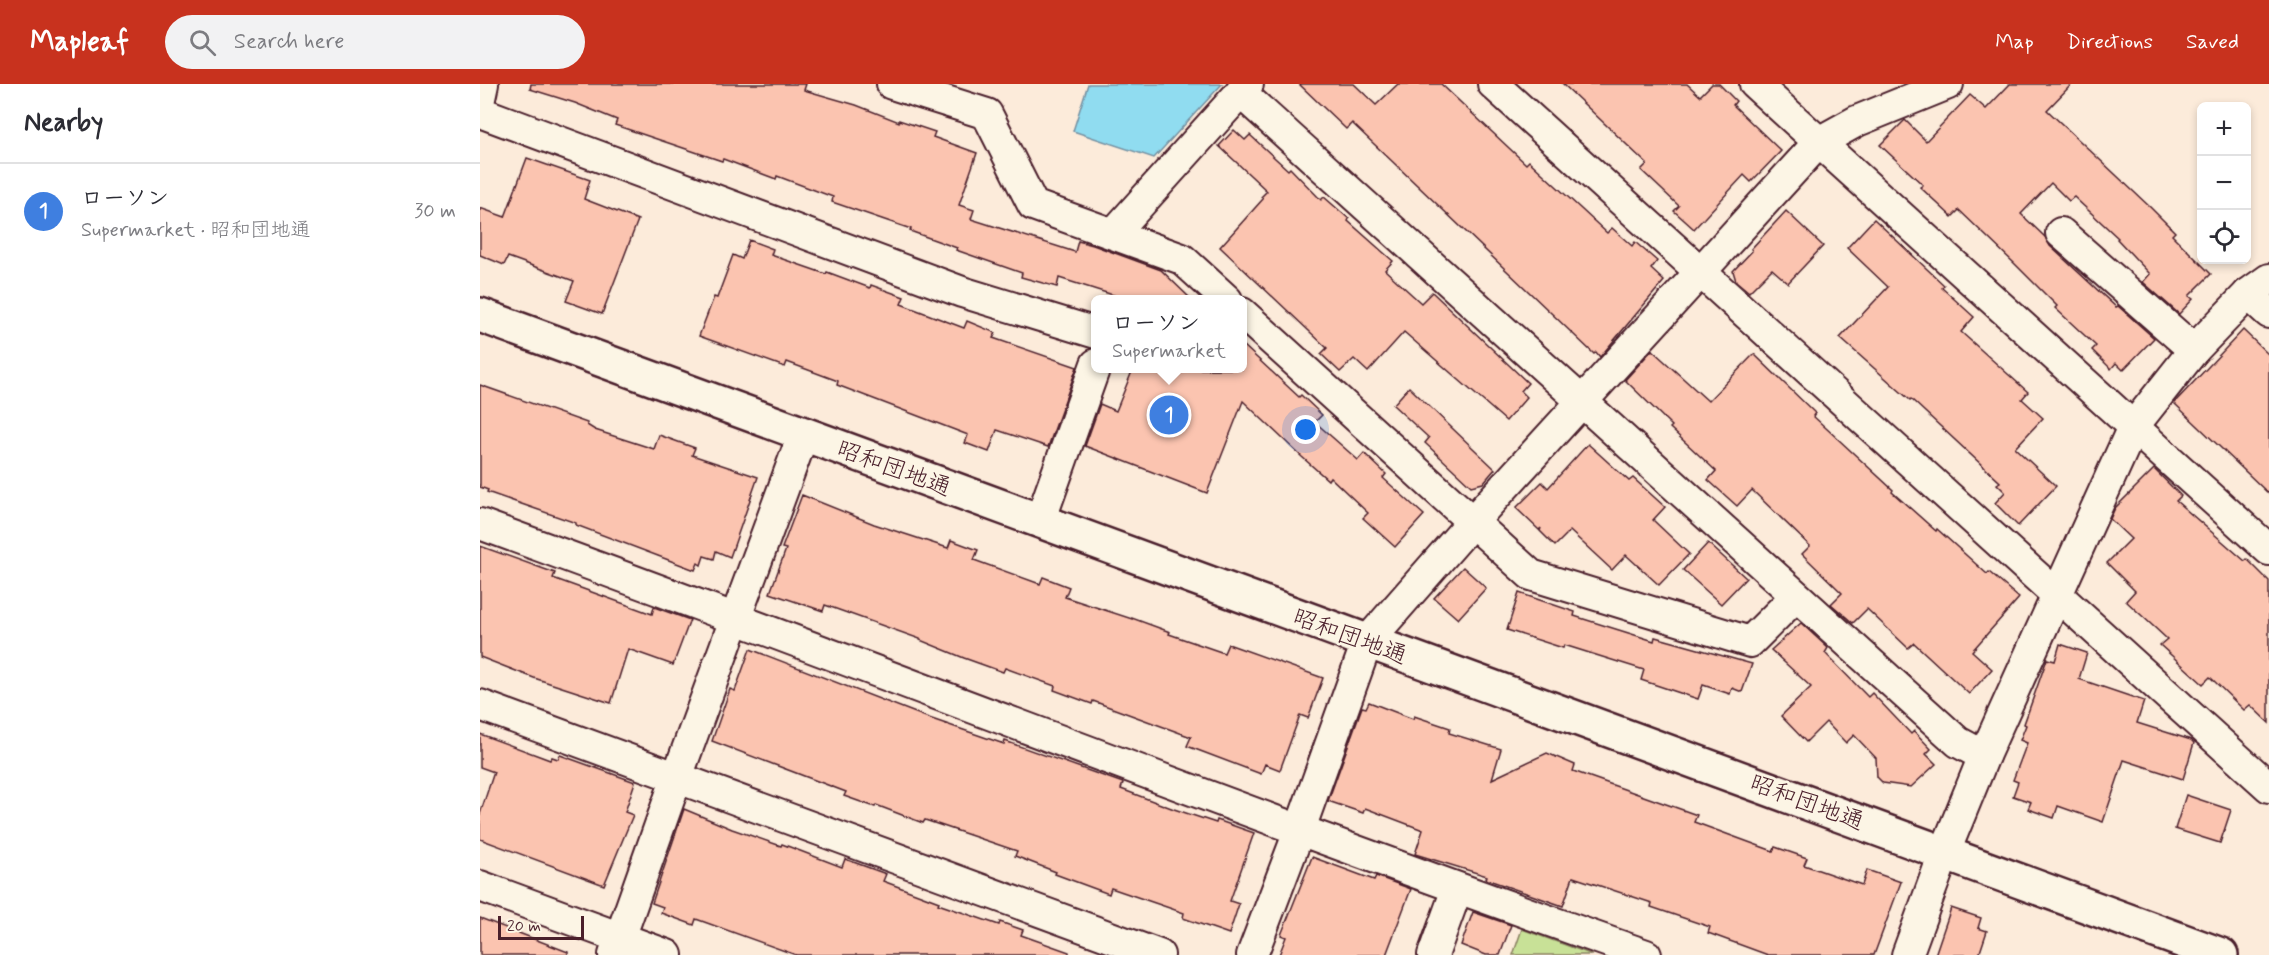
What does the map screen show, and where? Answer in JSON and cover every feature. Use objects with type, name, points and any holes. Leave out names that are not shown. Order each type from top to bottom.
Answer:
[{"type":"street","points":[[480,98],[483,84]]},
{"type":"street","points":[[892,84],[963,94],[987,114],[1033,205],[1182,259],[1222,295]]},
{"type":"street","points":[[1493,84],[2269,787]]},
{"type":"street","points":[[1755,84],[2269,550]]},
{"type":"street","points":[[1251,955],[1300,829],[1367,642],[1473,521],[1819,142],[1857,121],[1948,84]]},
{"type":"street","points":[[1114,233],[1244,88],[1582,402],[1796,596],[1958,742],[1984,756]]},
{"type":"street","points":[[480,112],[962,292],[1091,332]]},
{"type":"street","points":[[2061,233],[2194,350]]},
{"type":"street","points":[[1907,955],[1944,854],[1984,756],[2133,427],[2194,350],[2262,295]]},
{"type":"street","name":"昭和団地通","points":[[480,315],[1367,642],[1886,830],[2174,947],[2222,955]]},
{"type":"street","points":[[1247,318],[1531,575],[1750,642],[1796,596]]},
{"type":"street","points":[[1040,520],[1092,373]]},
{"type":"street","points":[[617,946],[803,435]]},
{"type":"street","points":[[480,524],[736,617],[1457,889],[1646,955]]},
{"type":"street","points":[[480,705],[1159,955]]},
{"type":"street","points":[[480,885],[617,946],[667,955]]},
{"type":"street","points":[[1433,955],[1457,889]]},
{"type":"green space","points":[[1522,929],[1593,955],[1513,955]]},
{"type":"water","points":[[1088,84],[1222,84],[1154,158],[1073,131]]},
{"type":"building","points":[[531,84],[806,84],[804,90],[935,132],[933,137],[977,153],[959,205],[974,210],[971,219],[1075,252],[1078,241],[1093,245],[1161,270],[1187,295],[1113,295],[1059,278],[1057,287],[1021,277],[1022,273],[956,250],[957,248],[910,231],[911,229],[832,202],[833,197],[777,176],[776,179],[723,159],[722,161],[615,125],[617,120],[575,103],[530,89]]},
{"type":"building","points":[[1299,84],[1354,84],[1376,105],[1398,84],[1441,84],[1526,164],[1529,161],[1607,233],[1612,228],[1632,246],[1635,242],[1657,261],[1651,269],[1664,281],[1600,357],[1596,352],[1594,354],[1352,123],[1346,129]]},
{"type":"building","points":[[1563,84],[1687,84],[1700,96],[1712,84],[1719,84],[1736,101],[1733,105],[1781,151],[1751,182],[1744,175],[1694,229],[1674,211],[1679,206],[1641,170],[1647,164]]},
{"type":"building","points":[[2010,84],[2072,84],[2047,110],[2175,232],[2172,235],[2197,260],[2197,264],[2201,264],[2211,274],[2189,296],[2193,299],[2179,314],[2143,282],[2150,274],[2118,238],[2074,197],[2069,201],[2051,183],[2021,214],[2045,237],[2050,246],[2116,307],[2118,306],[2154,338],[2123,370],[2116,363],[2111,369],[2092,350],[2096,346],[2055,308],[2057,306],[2014,263],[1959,210],[1952,217],[1920,187],[1923,185],[1880,145],[1905,120],[1926,141],[1970,95],[1986,109]]},
{"type":"building","points":[[1234,130],[1245,140],[1250,135],[1288,170],[1290,168],[1321,200],[1324,197],[1349,219],[1348,221],[1393,261],[1385,270],[1421,303],[1432,292],[1528,383],[1521,391],[1527,397],[1506,421],[1404,332],[1368,372],[1354,359],[1340,372],[1321,354],[1327,348],[1220,247],[1263,199],[1261,197],[1267,191],[1219,146]]},
{"type":"building","points":[[527,158],[590,180],[584,199],[638,220],[602,314],[566,301],[574,281],[508,257],[504,265],[480,255],[480,208],[505,217]]},
{"type":"building","points":[[1786,211],[1823,246],[1788,283],[1772,269],[1749,292],[1736,281],[1733,271]]},
{"type":"building","points":[[1874,219],[1944,285],[1942,288],[1974,317],[1961,332],[2028,392],[2022,399],[2043,418],[2015,448],[2056,486],[2018,526],[1995,503],[2005,492],[1997,484],[2000,482],[1911,399],[1840,338],[1888,287],[1847,248]]},
{"type":"building","points":[[749,240],[773,249],[771,255],[904,297],[901,304],[964,328],[967,321],[996,333],[993,338],[1077,367],[1048,447],[997,430],[989,452],[965,443],[968,435],[837,385],[838,381],[787,362],[785,367],[699,336],[714,297],[717,298],[733,255],[742,259]]},
{"type":"building","points":[[2243,330],[2269,355],[2269,494],[2174,403]]},
{"type":"building","points":[[1247,349],[1322,415],[1315,422],[1358,460],[1364,453],[1386,474],[1383,478],[1424,515],[1395,547],[1363,518],[1368,513],[1330,477],[1328,480],[1302,457],[1243,401],[1207,493],[1085,446],[1100,404],[1116,411],[1131,373],[1247,373]]},
{"type":"building","points":[[1652,350],[1708,401],[1754,354],[1815,413],[1813,416],[1893,490],[1892,492],[1987,574],[1989,572],[2019,598],[1972,651],[1992,669],[1969,694],[1914,643],[1908,648],[1867,609],[1853,623],[1831,604],[1842,593],[1802,554],[1810,546],[1752,490],[1737,506],[1708,480],[1716,471],[1670,428],[1672,426],[1625,380]]},
{"type":"building","points":[[480,385],[587,423],[595,430],[654,449],[659,435],[695,448],[692,455],[758,477],[730,557],[716,551],[714,559],[704,556],[701,565],[698,563],[695,570],[576,525],[576,523],[487,492],[488,490],[480,487]]},
{"type":"building","points":[[1409,387],[1495,469],[1483,483],[1471,486],[1425,443],[1429,438],[1393,405]]},
{"type":"building","points":[[1588,444],[1629,481],[1633,478],[1665,507],[1653,520],[1689,554],[1659,585],[1626,555],[1612,570],[1570,531],[1555,546],[1540,531],[1541,528],[1539,530],[1516,508],[1542,482],[1548,488]]},
{"type":"building","points":[[2154,469],[2181,496],[2176,501],[2245,561],[2247,559],[2269,581],[2269,723],[2250,705],[2244,710],[2210,677],[2203,684],[2160,645],[2167,639],[2126,601],[2135,591],[2107,563],[2131,539],[2110,519],[2115,508]]},
{"type":"building","points":[[802,495],[874,524],[948,548],[951,540],[978,550],[974,560],[1040,584],[1043,577],[1069,587],[1065,597],[1132,618],[1170,632],[1169,634],[1224,653],[1228,644],[1323,678],[1308,718],[1300,715],[1280,770],[1265,764],[1261,774],[1187,746],[1191,737],[1093,701],[1092,704],[1054,690],[1055,686],[1005,668],[1003,672],[825,605],[823,611],[770,593],[786,549],[782,548]]},
{"type":"building","points":[[1708,543],[1746,578],[1721,604],[1683,570]]},
{"type":"building","points":[[480,546],[555,573],[553,578],[652,614],[654,607],[690,620],[673,665],[628,649],[611,703],[534,678],[480,657]]},
{"type":"building","points":[[1463,567],[1486,588],[1458,619],[1434,598]]},
{"type":"building","points":[[1519,593],[1575,612],[1574,616],[1654,641],[1655,637],[1752,664],[1742,692],[1732,688],[1730,694],[1703,685],[1698,699],[1641,680],[1644,670],[1507,630]]},
{"type":"building","points":[[1801,623],[1828,648],[1825,653],[1868,697],[1872,693],[1911,734],[1914,731],[1931,749],[1926,754],[1936,764],[1911,787],[1883,783],[1877,777],[1876,758],[1854,735],[1846,743],[1826,722],[1806,742],[1781,716],[1811,687],[1771,650]]},
{"type":"building","points":[[2060,644],[2087,653],[2079,679],[2144,701],[2137,723],[2191,740],[2194,743],[2183,779],[2124,760],[2103,822],[2058,806],[2054,818],[2028,809],[2031,802],[2013,796],[2018,782],[2013,780],[2027,743],[2020,740],[2026,725],[2024,724],[2047,659],[2055,661]]},
{"type":"building","points":[[750,649],[926,717],[1004,744],[1005,741],[1123,783],[1121,789],[1174,809],[1216,823],[1217,820],[1254,833],[1230,901],[1239,904],[1229,934],[1183,918],[1184,913],[1111,888],[1109,894],[1055,874],[1056,872],[1015,856],[1017,851],[844,796],[846,792],[712,741],[730,689],[735,691]]},
{"type":"building","points":[[1369,702],[1413,719],[1414,716],[1450,728],[1449,733],[1501,749],[1492,779],[1547,753],[1575,765],[1573,771],[1697,815],[1694,822],[1773,851],[1775,847],[1807,858],[1804,865],[1862,885],[1867,870],[1901,882],[1874,955],[1768,955],[1708,933],[1710,927],[1651,907],[1652,903],[1573,877],[1563,906],[1486,879],[1487,876],[1415,854],[1423,830],[1365,808],[1363,813],[1328,801],[1362,707],[1366,708]]},
{"type":"building","points":[[480,734],[550,760],[552,757],[558,759],[560,755],[635,782],[625,812],[633,815],[604,885],[480,839],[480,814],[494,772],[480,767]]},
{"type":"building","points":[[2186,795],[2231,810],[2220,843],[2175,829]]},
{"type":"building","points":[[684,809],[732,829],[781,846],[782,844],[842,867],[845,859],[886,874],[883,881],[939,902],[938,904],[999,925],[1000,922],[1023,930],[1021,935],[1069,952],[1069,955],[796,955],[696,919],[694,925],[661,913],[663,907],[652,903]]},
{"type":"building","points":[[1312,857],[1374,880],[1376,876],[1411,889],[1386,955],[1279,955],[1286,937],[1281,935]]},
{"type":"building","points":[[1951,908],[1981,918],[1978,928],[1987,931],[1979,955],[1935,955]]},
{"type":"building","points":[[1473,912],[1511,925],[1500,955],[1486,955],[1461,945]]},
{"type":"building","points":[[480,918],[568,952],[568,955],[480,955]]},
{"type":"place","name":"ローソン","points":[[1169,415]]}]
